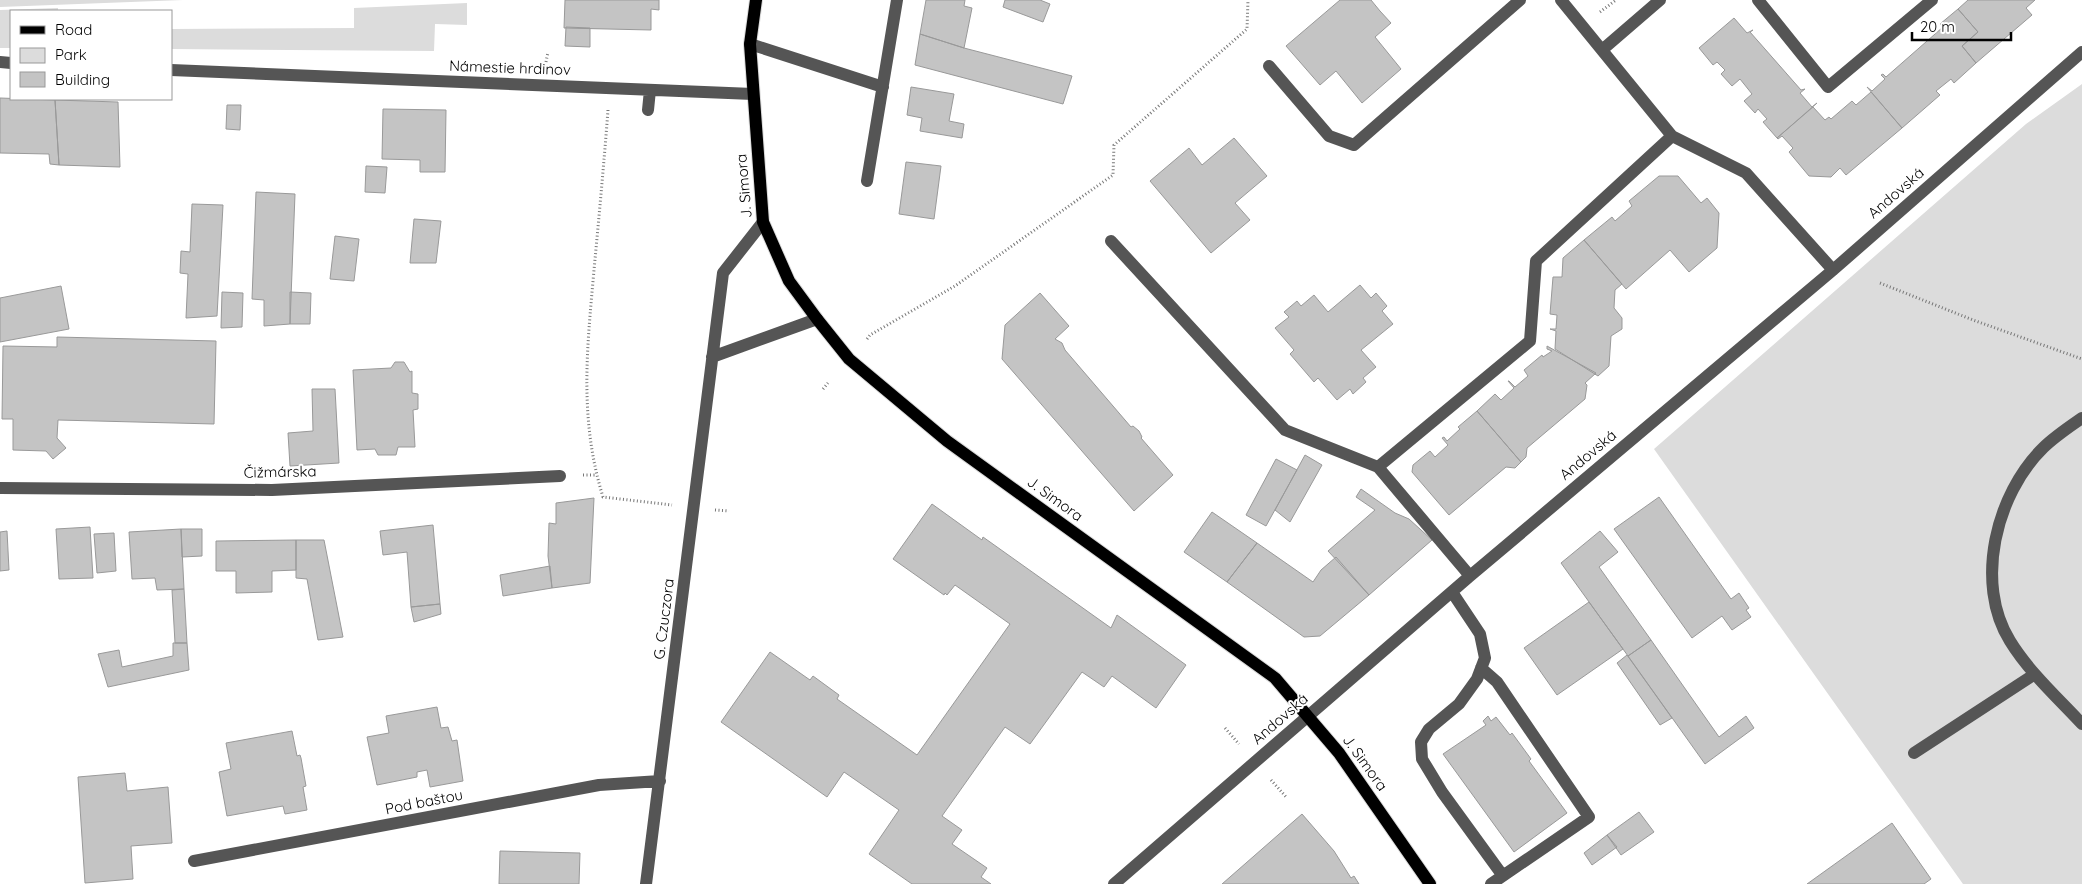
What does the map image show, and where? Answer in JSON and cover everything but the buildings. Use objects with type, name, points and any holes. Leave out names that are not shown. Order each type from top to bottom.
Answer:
[{"type":"main road","points":[[753,94],[750,44],[756,0]]},
{"type":"main road","name":"J. Simora","points":[[753,94],[763,222],[789,280],[849,359],[947,441],[1275,678],[1339,752],[1430,884]]},
{"type":"street","points":[[867,181],[897,0]]},
{"type":"street","points":[[1269,66],[1329,136],[1354,145],[1520,0]]},
{"type":"street","points":[[1561,0],[1672,136],[1746,173],[1833,270]]},
{"type":"street","points":[[1602,50],[1660,0]]},
{"type":"street","points":[[1758,0],[1828,87],[1932,0]]},
{"type":"street","points":[[750,44],[883,87]]},
{"type":"street","name":"Andovská","points":[[1114,884],[1470,576],[1833,270],[2082,52]]},
{"type":"street","name":"Námestie hrdinov","points":[[172,70],[753,94]]},
{"type":"street","points":[[648,110],[650,90]]},
{"type":"street","points":[[1378,467],[1530,341],[1536,261],[1672,136]]},
{"type":"street","name":"G. Czuczora","points":[[646,884],[723,273],[763,222]]},
{"type":"street","points":[[1111,241],[1285,430],[1378,467],[1470,576]]},
{"type":"street","points":[[712,357],[817,319]]},
{"type":"street","points":[[2082,418],[2043,448],[2019,478],[2003,514],[1995,547],[1992,579],[1995,609],[2010,641],[2035,674],[2082,724]]},
{"type":"street","name":"Čižmárska","points":[[0,488],[272,490],[560,476]]},
{"type":"street","points":[[1452,592],[1480,634],[1485,658],[1477,679],[1459,704],[1429,729],[1421,742],[1422,759],[1442,792],[1503,876]]},
{"type":"street","points":[[1481,668],[1498,682],[1589,817],[1491,884]]},
{"type":"street","points":[[1914,753],[2035,674]]},
{"type":"street","name":"Pod baštou","points":[[194,861],[599,785],[660,781]]},
{"type":"path","points":[[867,340],[870,336],[956,286],[1113,175],[1114,145],[1247,29],[1248,0]]},
{"type":"path","points":[[609,107],[586,381],[588,418],[598,482],[603,497],[729,511]]},
{"type":"path","points":[[1880,283],[1973,320],[2082,359]]},
{"type":"path","points":[[823,389],[828,383]]},
{"type":"path","points":[[1225,728],[1241,746]]},
{"type":"path","points":[[1268,777],[1287,798]]},
{"type":"green space","points":[[0,0],[183,0],[0,7]]},
{"type":"green space","points":[[467,3],[467,25],[435,24],[434,51],[172,49],[172,29],[354,28],[354,8]]},
{"type":"green space","points":[[58,8],[58,10],[10,10],[10,48],[0,48],[0,10]]},
{"type":"green space","points":[[2082,84],[2082,884],[1963,884],[1654,449],[2026,124]]}]
